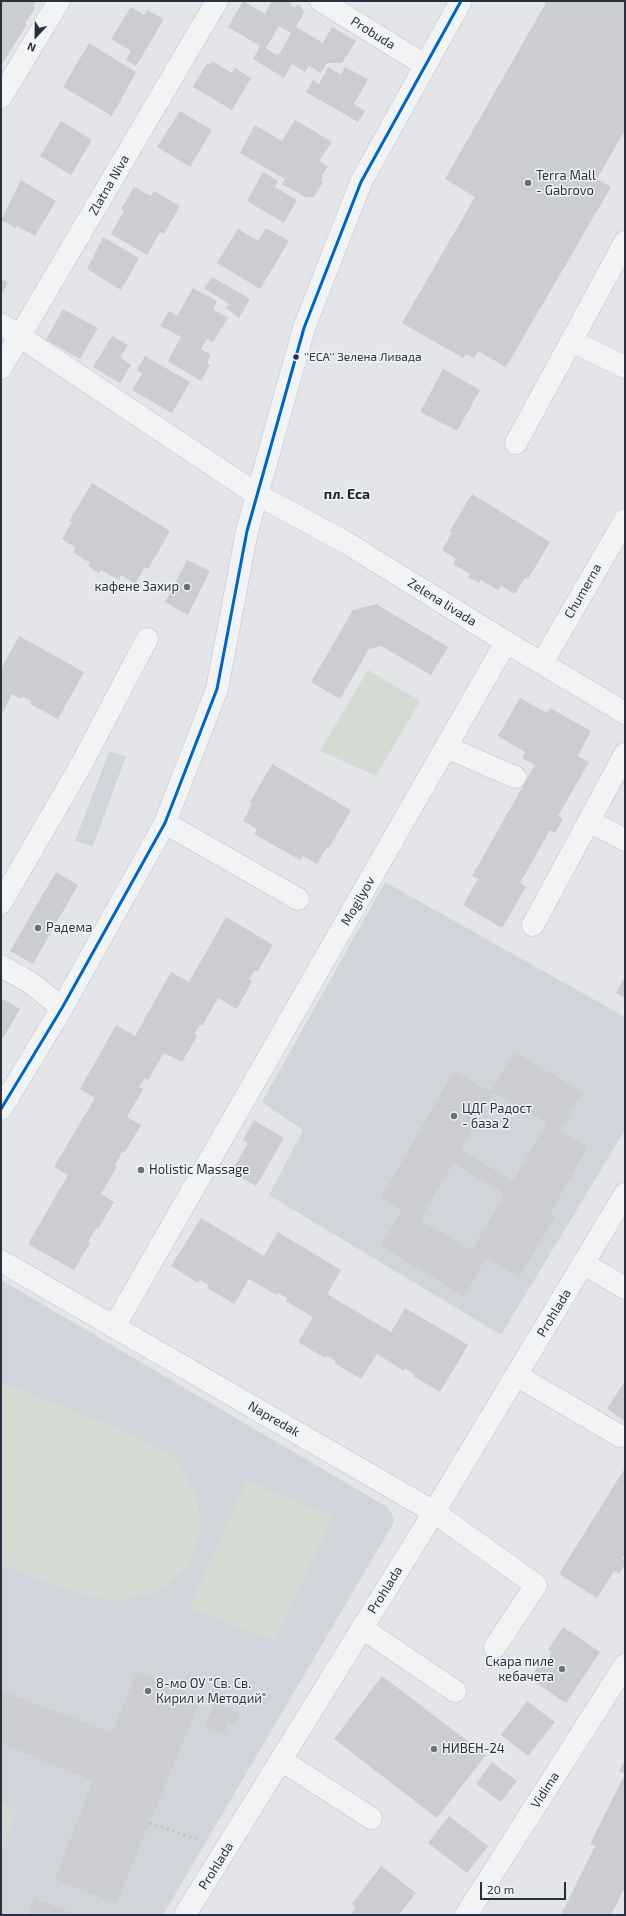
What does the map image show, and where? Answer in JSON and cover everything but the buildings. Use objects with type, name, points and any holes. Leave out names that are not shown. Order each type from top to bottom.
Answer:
[{"type":"street","points":[[1,97],[59,1]]},
{"type":"street","name":"Zlatna Niva","points":[[1,368],[217,1]]},
{"type":"street","name":"Probuda","points":[[321,1],[426,65]]},
{"type":"street","points":[[1,1109],[62,1008],[165,823],[217,689],[247,530],[304,328],[361,182],[461,1]]},
{"type":"street","points":[[516,443],[625,242]]},
{"type":"street","name":"Zelena livada","points":[[1,324],[258,495],[347,543],[506,642],[625,713]]},
{"type":"street","points":[[572,341],[625,367]]},
{"type":"street","name":"Chumerna","points":[[542,663],[625,520]]},
{"type":"street","points":[[1,903],[81,766],[147,638]]},
{"type":"street","name":"Mogilyov","points":[[114,1327],[506,642]]},
{"type":"street","points":[[446,747],[515,777]]},
{"type":"street","points":[[533,925],[625,754]]},
{"type":"street","points":[[589,821],[625,840]]},
{"type":"street","points":[[165,823],[298,899]]},
{"type":"street","points":[[1,966],[31,983],[62,1008]]},
{"type":"street","name":"Prohlada","points":[[185,1915],[434,1512],[625,1194]]},
{"type":"street","name":"Napredak","points":[[1,1261],[434,1512],[536,1584],[495,1647]]},
{"type":"street","points":[[584,1264],[625,1288]]},
{"type":"street","points":[[516,1375],[620,1436]]},
{"type":"street","points":[[362,1628],[455,1691]]},
{"type":"street","name":"Vidima","points":[[466,1915],[625,1665]]},
{"type":"street","points":[[281,1760],[371,1818]]},
{"type":"path","points":[[149,1823],[206,1842],[224,1853]]},
{"type":"shaded area","points":[[368,670],[420,701],[376,776],[320,751]]},
{"type":"shaded area","points":[[109,752],[126,756],[93,846],[75,841]]},
{"type":"shaded area","name":"ЦДГ Радост - база 2","points":[[385,882],[625,1017],[625,1130],[501,1335],[269,1195],[303,1130],[262,1102]]},
{"type":"shaded area","name":"8-мо ОУ \"Св. Св. Кирил и Методий\"","points":[[1,1280],[387,1507],[392,1514],[394,1522],[163,1915],[1,1915]]},
{"type":"shaded area","points":[[1,1383],[121,1429],[174,1456],[197,1495],[201,1530],[189,1565],[157,1592],[121,1601],[82,1595],[1,1565]]},
{"type":"shaded area","points":[[247,1481],[333,1516],[275,1641],[189,1608]]},
{"type":"shaded area","points":[[1,1803],[18,1810],[1,1851]]},
{"type":"transit line","points":[[1,1109],[62,1008],[165,823],[217,689],[247,531],[304,328],[361,182],[461,1]]},
{"type":"place","name":"Terra Mall - Gabrovo","points":[[528,183]]},
{"type":"place","name":"''ЕСА'' Зелена Ливада","points":[[296,357]]},
{"type":"place","name":"кафене Захир","points":[[187,587]]},
{"type":"place","name":"Радема","points":[[38,928]]},
{"type":"place","name":"ЦДГ Радост - база 2","points":[[454,1116]]},
{"type":"place","name":"Holistic Massage","points":[[141,1170]]},
{"type":"place","name":"Скара пиле кебачета","points":[[562,1669]]},
{"type":"place","name":"8-мо ОУ \"Св. Св. Кирил и Методий\"","points":[[148,1691]]},
{"type":"place","name":"НИВЕН-24","points":[[434,1749]]},
{"type":"district","name":"пл. Еса","points":[[347,494]]}]
